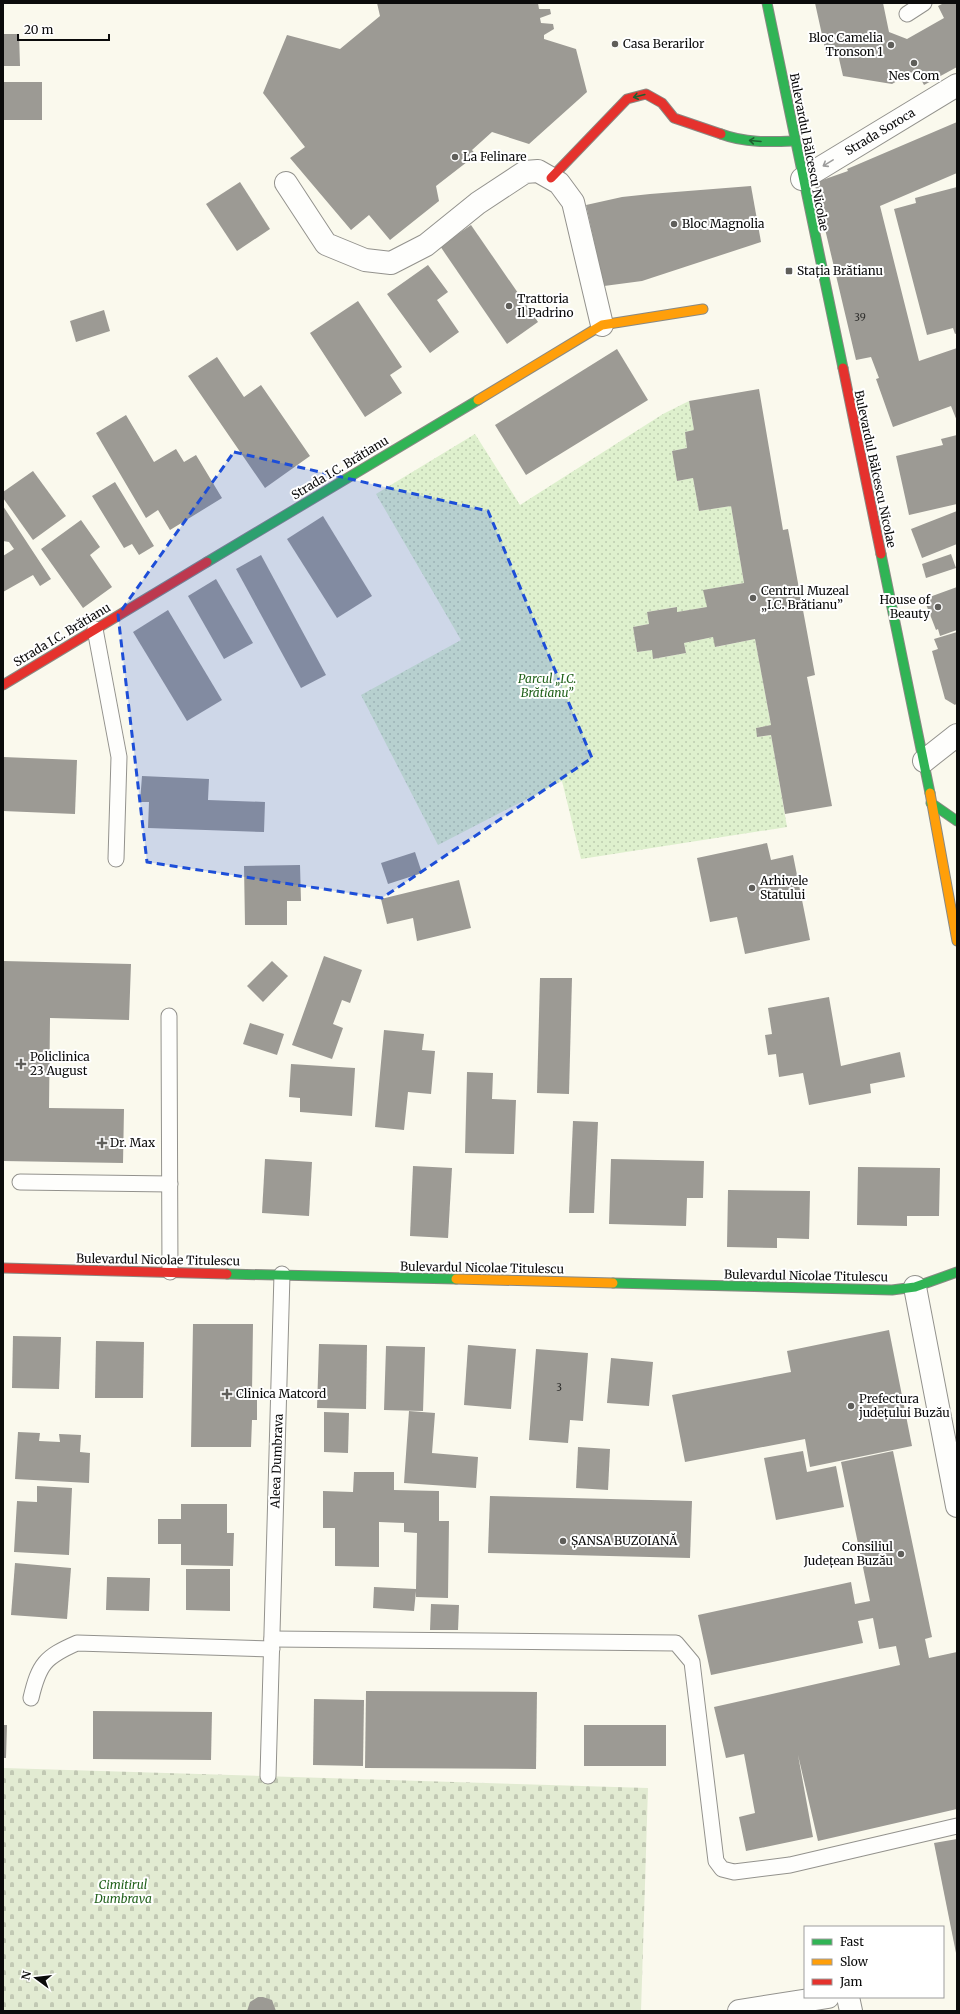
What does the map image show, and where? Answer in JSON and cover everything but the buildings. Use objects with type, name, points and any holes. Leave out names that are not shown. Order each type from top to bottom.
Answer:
[{"type":"street","name":"Bulevardul Bălcescu Nicolae","points":[[767,3],[794,141],[924,761],[957,941]]},
{"type":"street","name":"Strada Soroca","points":[[802,179],[957,85]]},
{"type":"street","points":[[551,178],[627,99],[646,94],[662,103],[674,118],[738,140],[764,142],[794,141]]},
{"type":"street","points":[[286,183],[326,244],[365,260],[391,263],[426,245],[478,203],[525,172],[538,171],[559,183],[573,202],[602,325]]},
{"type":"street","name":"Strada I.C. Brătianu","points":[[3,685],[602,325],[703,309]]},
{"type":"street","points":[[924,761],[957,734]]},
{"type":"street","points":[[931,802],[957,821]]},
{"type":"street","name":"Bulevardul Nicolae Titulescu","points":[[3,1268],[892,1290],[916,1287],[957,1272]]},
{"type":"street","points":[[916,1287],[957,1506]]},
{"type":"street","points":[[739,2011],[822,1998]]},
{"type":"street","points":[[848,1998],[851,2011]]},
{"type":"lane","points":[[907,14],[924,3]]},
{"type":"lane","points":[[95,629],[119,757],[116,859]]},
{"type":"lane","points":[[169,1016],[170,1272]]},
{"type":"lane","points":[[20,1182],[170,1184]]},
{"type":"lane","name":"Aleea Dumbrava","points":[[268,1776],[282,1274]]},
{"type":"lane","points":[[31,1698],[36,1678],[45,1661],[60,1651],[77,1643],[676,1643],[692,1662],[716,1861],[722,1869],[734,1872],[790,1865],[957,1826]]},
{"type":"highlighted area","points":[[234,452],[488,511],[592,758],[382,898],[147,862],[118,615]]},
{"type":"green space","name":"Parcul „I.C. Brătianu”","points":[[689,401],[694,430],[685,432],[687,448],[672,451],[677,481],[693,478],[699,511],[731,506],[744,583],[704,590],[707,607],[677,612],[676,607],[647,612],[649,624],[633,627],[637,652],[652,650],[654,659],[686,653],[684,643],[713,637],[716,647],[755,639],[771,725],[756,728],[758,737],[771,735],[787,827],[581,859],[562,781],[438,845],[361,695],[461,640],[376,494],[475,434],[520,505],[663,414]]},
{"type":"green space","name":"Cimitirul Dumbrava","points":[[3,1768],[648,1788],[641,2011],[3,2011]]},
{"type":"traffic: fast","points":[[767,3],[843,368]]},
{"type":"traffic: fast","points":[[721,134],[739,139],[766,142],[794,141]]},
{"type":"traffic: fast","points":[[207,562],[478,400]]},
{"type":"traffic: fast","points":[[881,554],[930,793]]},
{"type":"traffic: fast","points":[[931,803],[957,821]]},
{"type":"traffic: fast","points":[[613,1283],[892,1290],[915,1287],[957,1272]]},
{"type":"traffic: fast","points":[[227,1274],[456,1279]]},
{"type":"traffic: slow","points":[[478,400],[602,325],[703,309]]},
{"type":"traffic: slow","points":[[930,793],[957,941]]},
{"type":"traffic: slow","points":[[456,1279],[613,1283]]},
{"type":"traffic: jam","points":[[551,178],[627,99],[646,94],[662,103],[674,118],[721,134]]},
{"type":"traffic: jam","points":[[843,368],[881,554]]},
{"type":"traffic: jam","points":[[3,685],[207,562]]},
{"type":"traffic: jam","points":[[3,1268],[227,1274]]},
{"type":"place","name":"Casa Berarilor","points":[[615,44]]},
{"type":"place","name":"Bloc Camelia Tronson 1","points":[[891,45]]},
{"type":"place","name":"Nes Com","points":[[914,63]]},
{"type":"place","name":"La Felinare","points":[[455,157]]},
{"type":"place","name":"Bloc Magnolia","points":[[674,224]]},
{"type":"place","name":"Stația Brătianu","points":[[789,271]]},
{"type":"place","name":"Trattoria Il Padrino","points":[[509,306]]},
{"type":"place","name":"Centrul Muzeal „I.C. Brătianu”","points":[[753,598]]},
{"type":"place","name":"House of Beauty","points":[[938,607]]},
{"type":"place","name":"Arhivele Statului","points":[[752,888]]},
{"type":"place","name":"Policlinica 23 August","points":[[21,1064]]},
{"type":"place","name":"Dr. Max","points":[[102,1143]]},
{"type":"place","name":"Clinica Matcord","points":[[227,1394]]},
{"type":"place","name":"Prefectura județului Buzău","points":[[851,1406]]},
{"type":"place","name":"ȘANSA BUZOIANĂ","points":[[563,1541]]},
{"type":"place","name":"Consiliul Județean Buzău","points":[[901,1554]]}]
